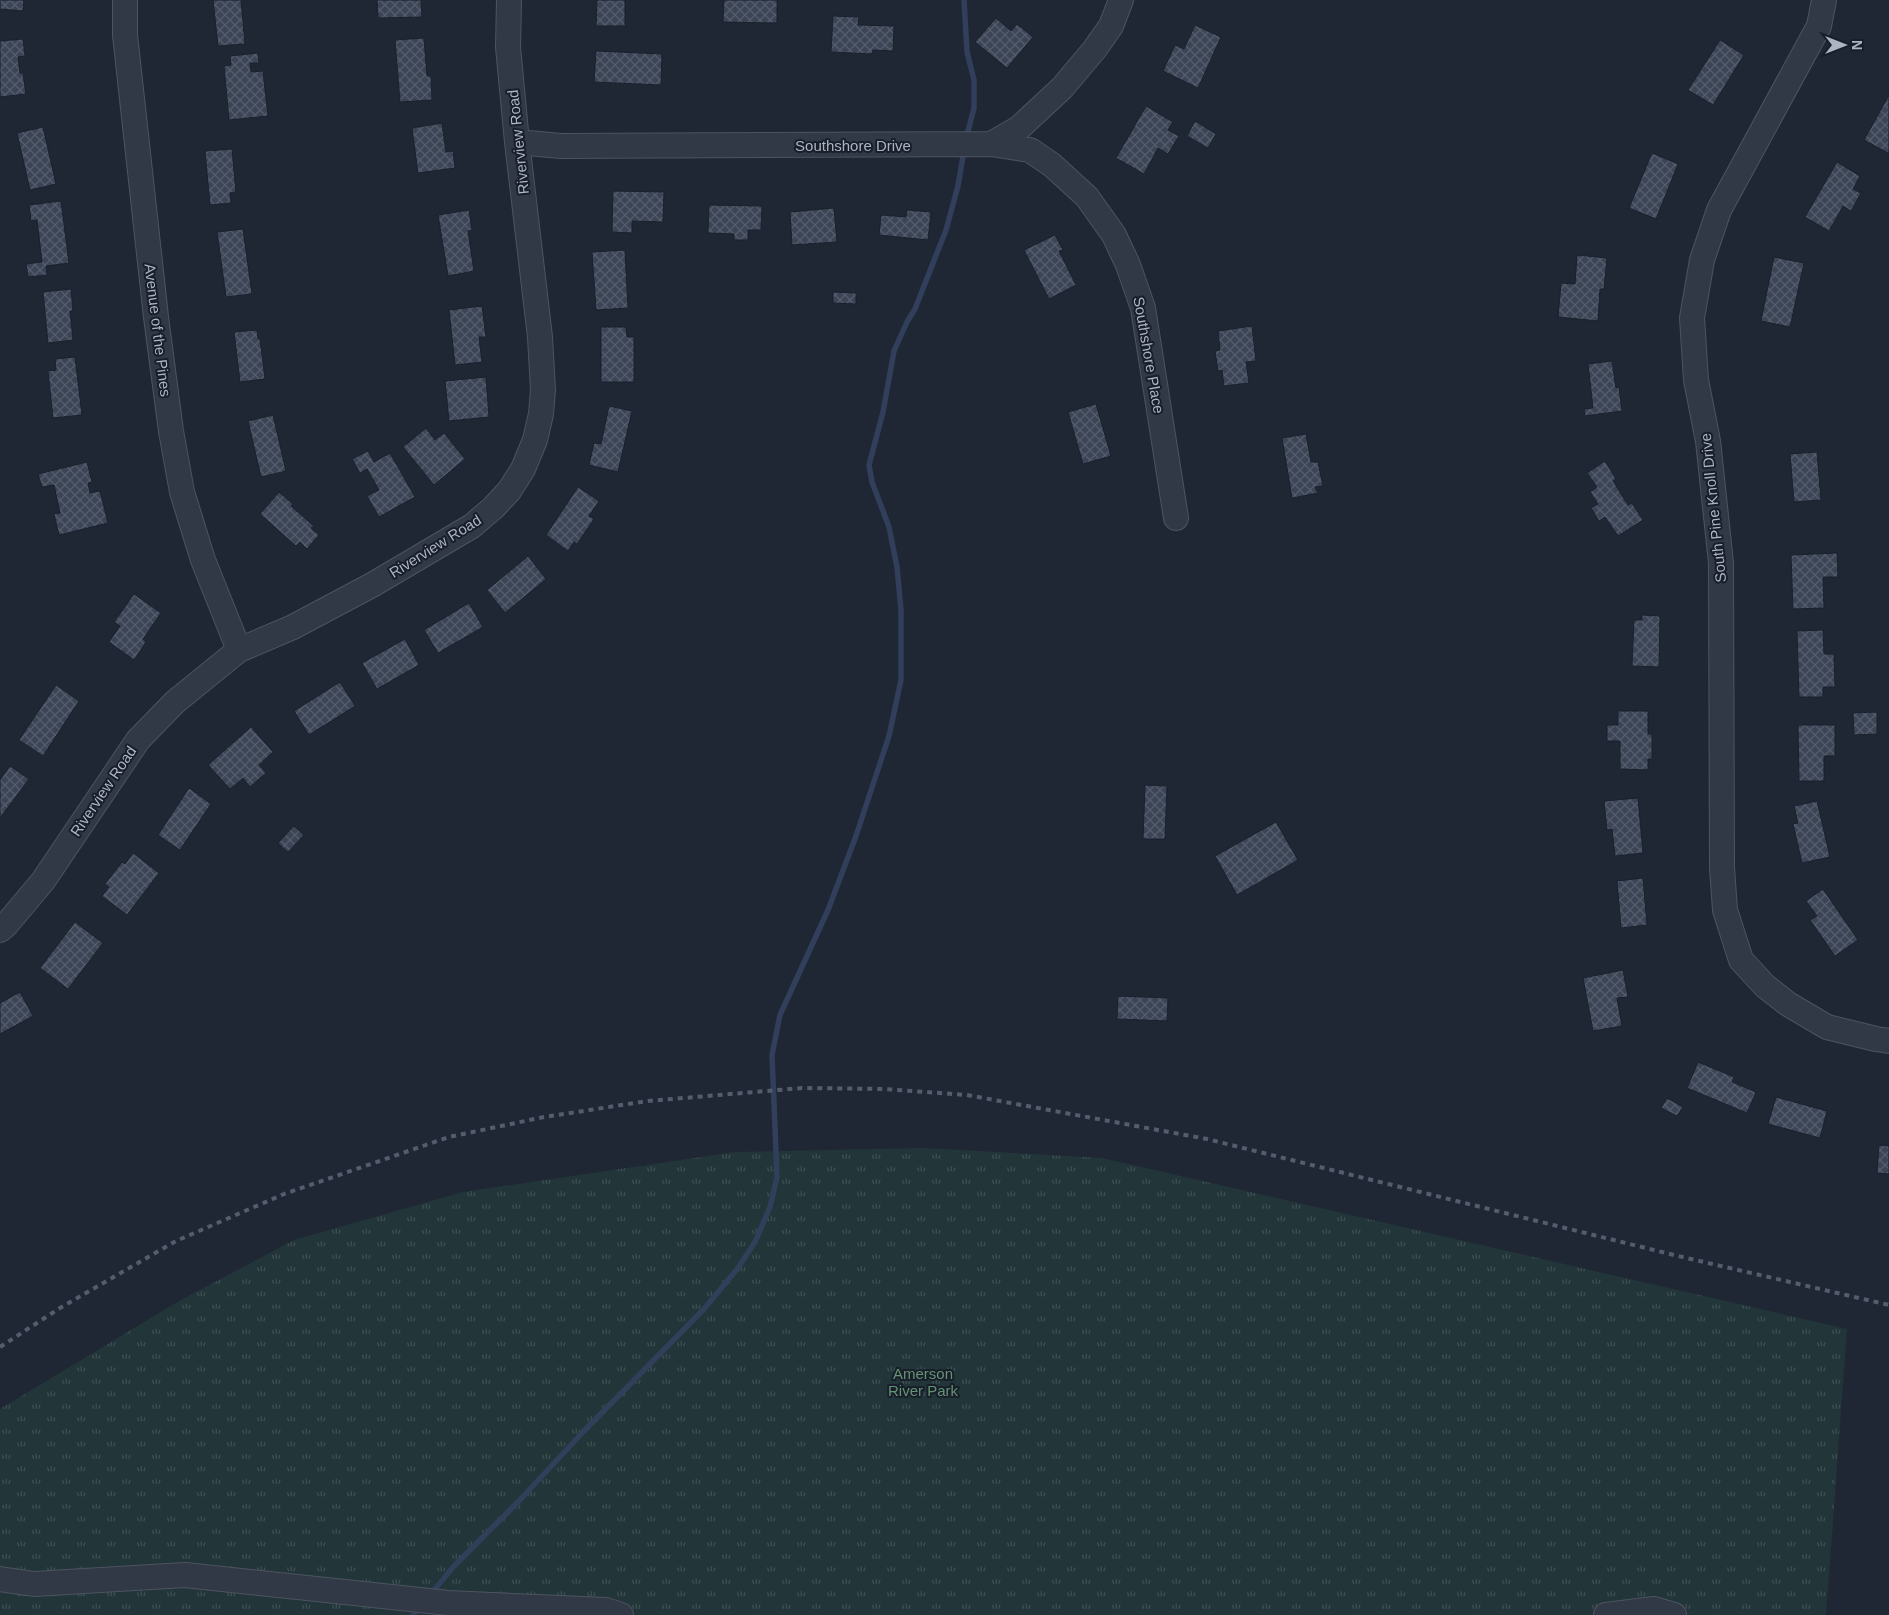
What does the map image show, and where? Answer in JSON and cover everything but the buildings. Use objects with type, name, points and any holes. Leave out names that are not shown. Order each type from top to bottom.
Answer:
[{"type":"street","name":"Avenue of the Pines","points":[[125,0],[125,34],[156,317],[171,431],[182,492],[203,560],[239,650]]},
{"type":"street","name":"Riverview Road","points":[[0,930],[43,881],[138,740],[176,702],[239,650],[293,626],[372,585],[472,526],[509,491],[523,469],[535,440],[543,390],[540,337],[508,48],[509,0]]},
{"type":"street","name":"Southshore Drive","points":[[517,142],[561,146],[991,144],[1019,128],[1062,88],[1094,50],[1111,26],[1122,0]]},
{"type":"street","name":"South Pine Knoll Drive","points":[[1824,0],[1819,26],[1719,210],[1702,260],[1692,318],[1696,380],[1708,441],[1722,564],[1722,868],[1725,910],[1741,960],[1765,986],[1788,1004],[1826,1027],[1889,1041]]},
{"type":"street","name":"Southshore Place","points":[[991,144],[1030,150],[1052,165],[1087,197],[1114,235],[1128,265],[1143,308],[1176,518]]},
{"type":"street","points":[[0,1579],[34,1584],[185,1575],[448,1602],[606,1610],[621,1615]]},
{"type":"street","points":[[1606,1615],[1654,1609],[1674,1615]]},
{"type":"green space","name":"Amerson River Park","points":[[923,1148],[1102,1158],[1847,1329],[1826,1615],[0,1615],[0,1409],[179,1301],[294,1240],[463,1192],[735,1152]]},
{"type":"waterway","points":[[964,0],[967,52],[974,80],[974,108],[966,139]]},
{"type":"waterway","points":[[431,1594],[454,1566],[704,1309],[738,1268],[755,1242],[770,1207],[777,1177],[772,1055],[780,1015],[828,910],[856,836],[889,736],[901,680],[901,610],[897,567],[889,527],[872,482],[869,465],[883,412],[894,351],[915,309],[946,230],[958,186],[964,150]]},
{"type":"waterway","points":[[413,1615],[420,1607]]},
{"type":"railway","points":[[0,1347],[60,1308],[176,1241],[284,1194],[449,1137],[544,1117],[648,1101],[802,1088],[884,1089],[967,1095],[1207,1139],[1678,1256],[1889,1305]]}]
